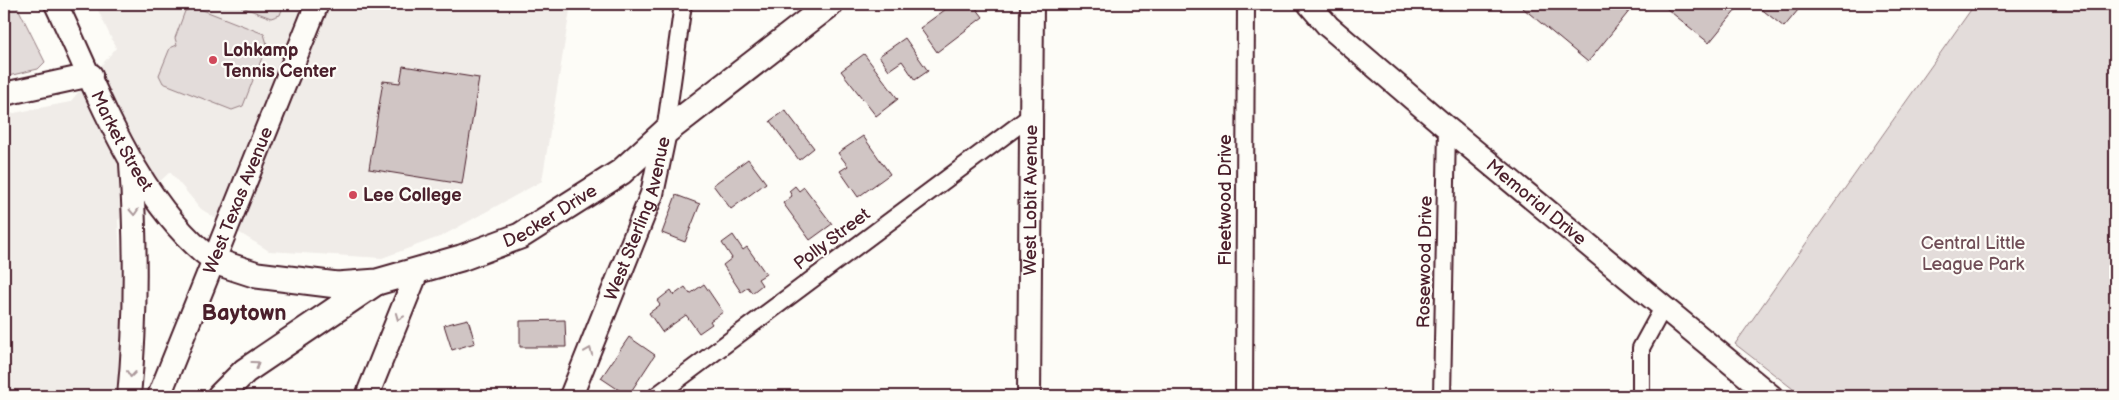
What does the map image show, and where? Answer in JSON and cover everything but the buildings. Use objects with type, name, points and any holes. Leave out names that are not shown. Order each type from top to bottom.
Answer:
[{"type":"main road","name":"Decker Drive","points":[[214,261],[257,275],[337,285],[377,282],[417,272],[520,236],[621,172],[665,132],[830,4]]},
{"type":"main road","points":[[220,396],[246,371],[377,282]]},
{"type":"street","name":"Market Street","points":[[56,4],[131,163],[191,243],[214,261]]},
{"type":"street","name":"West Texas Avenue","points":[[159,396],[317,4]]},
{"type":"street","name":"West Sterling Avenue","points":[[571,396],[652,194],[665,132],[683,4]]},
{"type":"street","name":"West Lobit Avenue","points":[[1028,396],[1032,4]]},
{"type":"street","name":"Memorial Drive","points":[[1309,4],[1328,26],[1447,128],[1771,396]]},
{"type":"street","name":"Fleetwood Drive","points":[[1244,396],[1250,5]]},
{"type":"street","points":[[4,94],[91,75]]},
{"type":"street","name":"Polly Street","points":[[656,396],[1032,115]]},
{"type":"street","name":"Rosewood Drive","points":[[1442,396],[1447,128]]},
{"type":"street","points":[[129,396],[135,316],[136,266],[131,163]]},
{"type":"street","points":[[367,396],[417,272]]},
{"type":"street","points":[[1641,396],[1641,348],[1648,331],[1664,306]]},
{"type":"shaded area","name":"Lee College","points":[[95,4],[571,4],[542,181],[442,236],[382,258],[269,251],[201,209],[170,172],[118,220],[123,310],[117,396],[4,396],[4,115],[70,102],[116,48]]},
{"type":"green space","points":[[4,4],[16,4],[45,62],[38,69],[4,77]]},
{"type":"green space","name":"Lohkamp Tennis Center","points":[[234,4],[284,4],[280,15],[271,18]]},
{"type":"green space","name":"Central Little League Park","points":[[1975,4],[2115,4],[2115,396],[1802,396],[1735,344]]},
{"type":"green space","name":"Lohkamp Tennis Center","points":[[195,7],[264,34],[267,44],[257,71],[251,74],[253,80],[243,106],[232,110],[163,83],[159,75],[170,48],[177,45],[175,38],[185,11]]},
{"type":"place","name":"Lohkamp Tennis Center","points":[[213,60]]},
{"type":"place","name":"Lee College","points":[[353,195]]},
{"type":"district","name":"Baytown","points":[[244,313]]}]
